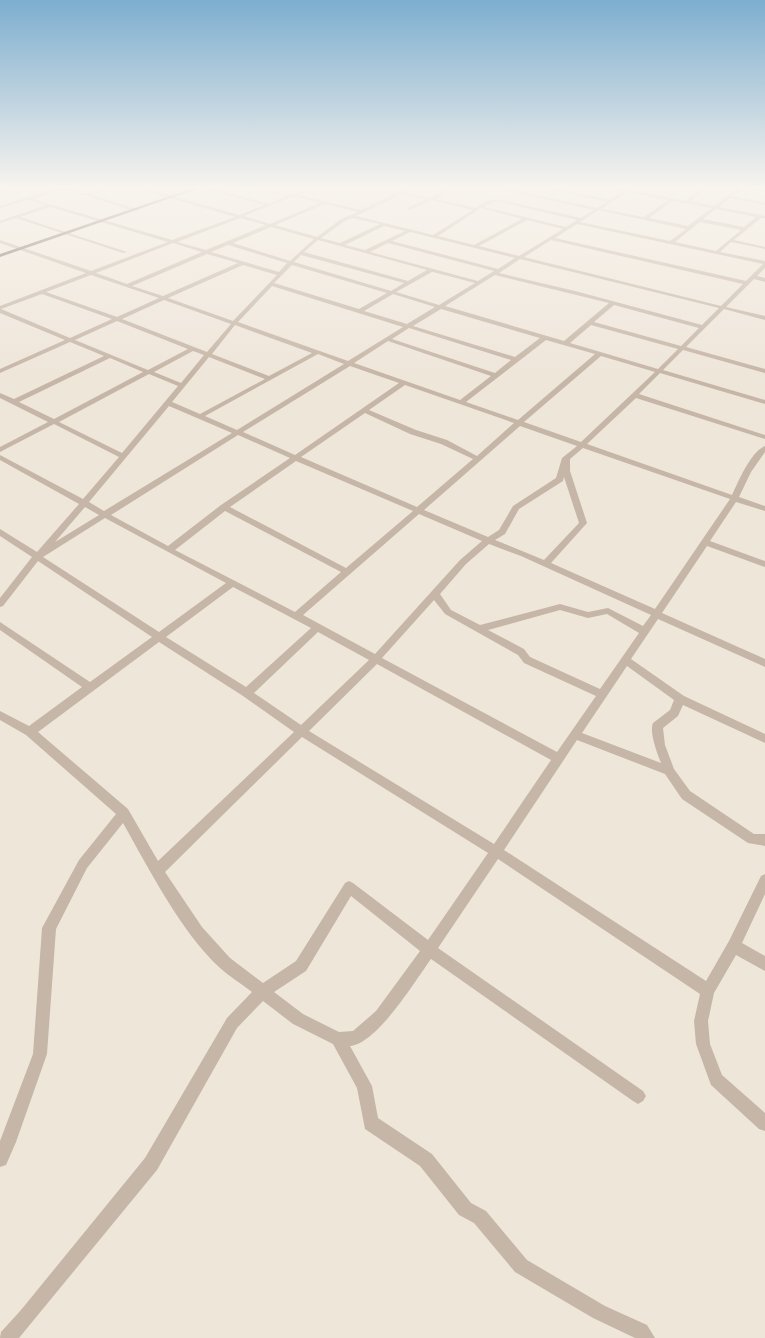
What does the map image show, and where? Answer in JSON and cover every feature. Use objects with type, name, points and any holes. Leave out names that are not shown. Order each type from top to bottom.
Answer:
[{"type":"main road","points":[[0,256],[21,249]]},
{"type":"street","points":[[23,249],[235,322],[765,509]]},
{"type":"street","points":[[117,249],[125,252]]},
{"type":"street","points":[[0,308],[151,249]]},
{"type":"street","points":[[198,249],[280,274]]},
{"type":"street","points":[[129,285],[213,249]]},
{"type":"street","points":[[248,249],[391,293],[765,402]]},
{"type":"street","points":[[0,604],[38,556],[183,386],[235,322],[304,249]]},
{"type":"street","points":[[357,249],[478,282]]},
{"type":"street","points":[[366,252],[371,249]]},
{"type":"street","points":[[417,249],[703,327]]},
{"type":"street","points":[[490,249],[765,318]]},
{"type":"street","points":[[38,556],[530,249]]},
{"type":"street","points":[[599,249],[747,284]]},
{"type":"street","points":[[700,249],[765,264]]},
{"type":"street","points":[[716,253],[721,249]]},
{"type":"street","points":[[300,253],[408,283]]},
{"type":"street","points":[[0,371],[243,263]]},
{"type":"street","points":[[157,870],[376,659],[434,593],[464,562],[488,540],[502,532],[512,514],[522,503],[560,479],[566,458],[635,395],[747,284],[765,264]]},
{"type":"street","points":[[360,311],[431,270]]},
{"type":"street","points":[[753,277],[765,280]]},
{"type":"street","points":[[271,284],[517,360]]},
{"type":"street","points":[[42,292],[194,348],[270,378]]},
{"type":"street","points":[[566,343],[613,303]]},
{"type":"street","points":[[0,311],[183,386]]},
{"type":"street","points":[[591,323],[765,371]]},
{"type":"street","points":[[462,402],[545,337]]},
{"type":"street","points":[[387,339],[497,376]]},
{"type":"street","points":[[0,450],[194,348]]},
{"type":"street","points":[[200,416],[318,352]]},
{"type":"street","points":[[296,616],[600,353]]},
{"type":"street","points":[[13,402],[109,356]]},
{"type":"street","points":[[169,550],[224,507],[405,382]]},
{"type":"street","points":[[0,395],[123,456]]},
{"type":"street","points":[[635,395],[765,437]]},
{"type":"street","points":[[168,403],[546,564],[765,663]]},
{"type":"street","points":[[364,410],[413,432],[444,442],[478,459]]},
{"type":"street","points":[[338,1040],[356,1038],[373,1024],[430,950],[735,498],[745,474],[754,460],[765,448]]},
{"type":"street","points":[[0,457],[169,550],[296,616],[559,759]]},
{"type":"street","points":[[546,564],[583,523],[566,471],[566,458]]},
{"type":"street","points":[[224,507],[348,572]]},
{"type":"street","points":[[0,532],[247,693],[301,731],[497,852],[708,991]]},
{"type":"street","points":[[705,542],[765,564]]},
{"type":"street","points":[[30,732],[232,583]]},
{"type":"street","points":[[0,591],[10,591]]},
{"type":"street","points":[[434,593],[448,612],[521,652],[527,660],[602,694]]},
{"type":"street","points":[[479,629],[560,607],[588,615],[608,611],[645,632]]},
{"type":"street","points":[[0,625],[89,687]]},
{"type":"street","points":[[247,693],[317,628]]},
{"type":"street","points":[[625,660],[680,699],[765,739]]},
{"type":"street","points":[[680,699],[674,713],[657,726],[660,745],[669,771],[686,795],[752,839],[765,840]]},
{"type":"street","points":[[0,715],[30,732],[124,813],[157,870],[197,932],[225,963],[298,1019],[338,1040],[364,1086],[371,1123],[426,1160],[465,1209],[480,1217],[521,1266],[599,1312],[641,1331],[646,1338]]},
{"type":"street","points":[[576,734],[669,771]]},
{"type":"street","points":[[0,1159],[8,1142],[40,1054],[49,928],[83,864],[124,813]]},
{"type":"street","points":[[765,880],[734,946],[708,991],[701,1021],[703,1044],[716,1080],[765,1123]]},
{"type":"street","points":[[6,1338],[27,1316],[151,1164],[232,1023],[262,992],[301,966],[349,887],[430,950],[638,1096]]},
{"type":"street","points":[[734,946],[765,964]]}]
